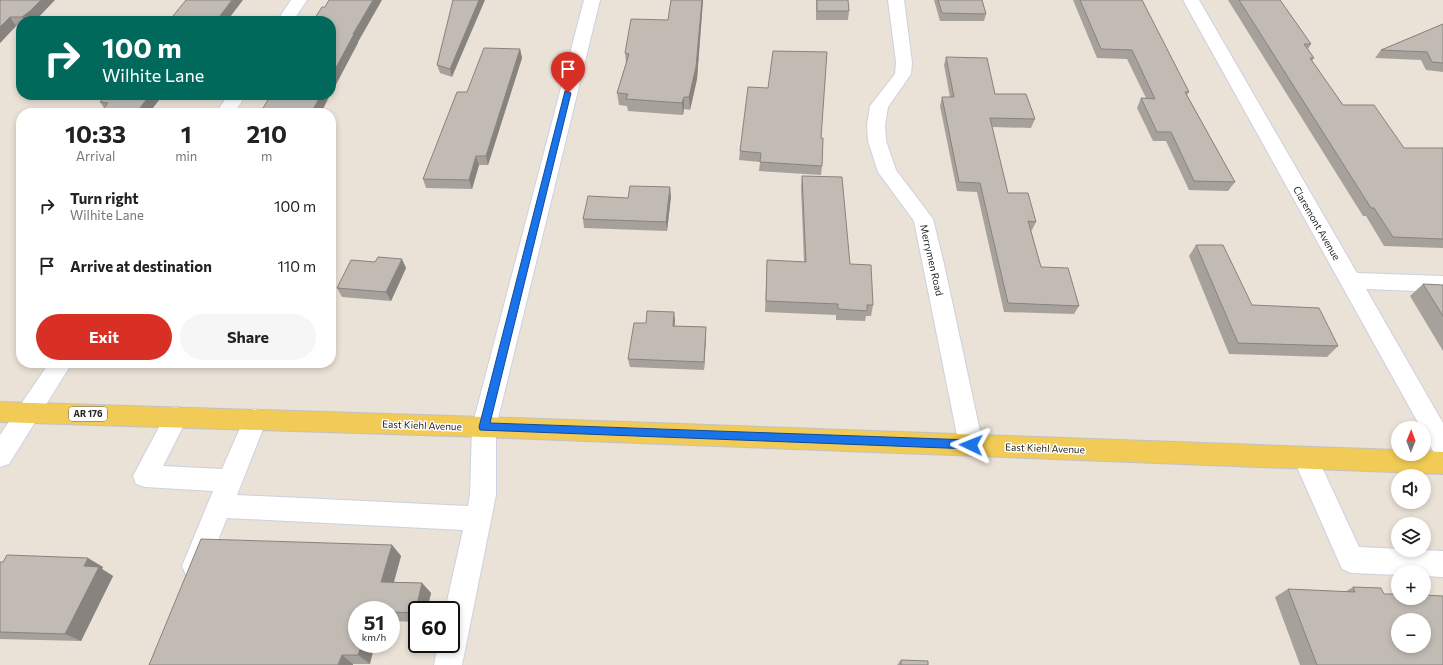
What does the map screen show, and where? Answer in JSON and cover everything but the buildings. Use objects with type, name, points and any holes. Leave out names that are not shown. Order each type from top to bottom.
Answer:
[{"type":"main road","name":"East Kiehl Avenue","points":[[0,412],[255,419],[1305,458],[1441,461]]},
{"type":"street","points":[[288,16],[299,0]]},
{"type":"street","points":[[448,665],[483,495],[484,427],[592,0]]},
{"type":"street","name":"Merrymen Road","points":[[896,0],[904,62],[903,74],[879,106],[876,125],[877,141],[887,172],[923,219],[934,264],[971,445]]},
{"type":"street","name":"Claremont Avenue","points":[[1191,0],[1350,281],[1441,461]]},
{"type":"street","points":[[1350,281],[1443,284]]},
{"type":"street","points":[[0,456],[58,368]]},
{"type":"street","points":[[176,417],[145,476],[230,481]]},
{"type":"street","points":[[186,586],[255,419]]},
{"type":"street","points":[[1305,458],[1351,560],[1443,564]]},
{"type":"street","points":[[219,506],[478,519]]},
{"type":"route","points":[[568,93],[512,309],[484,427],[971,445]]}]
